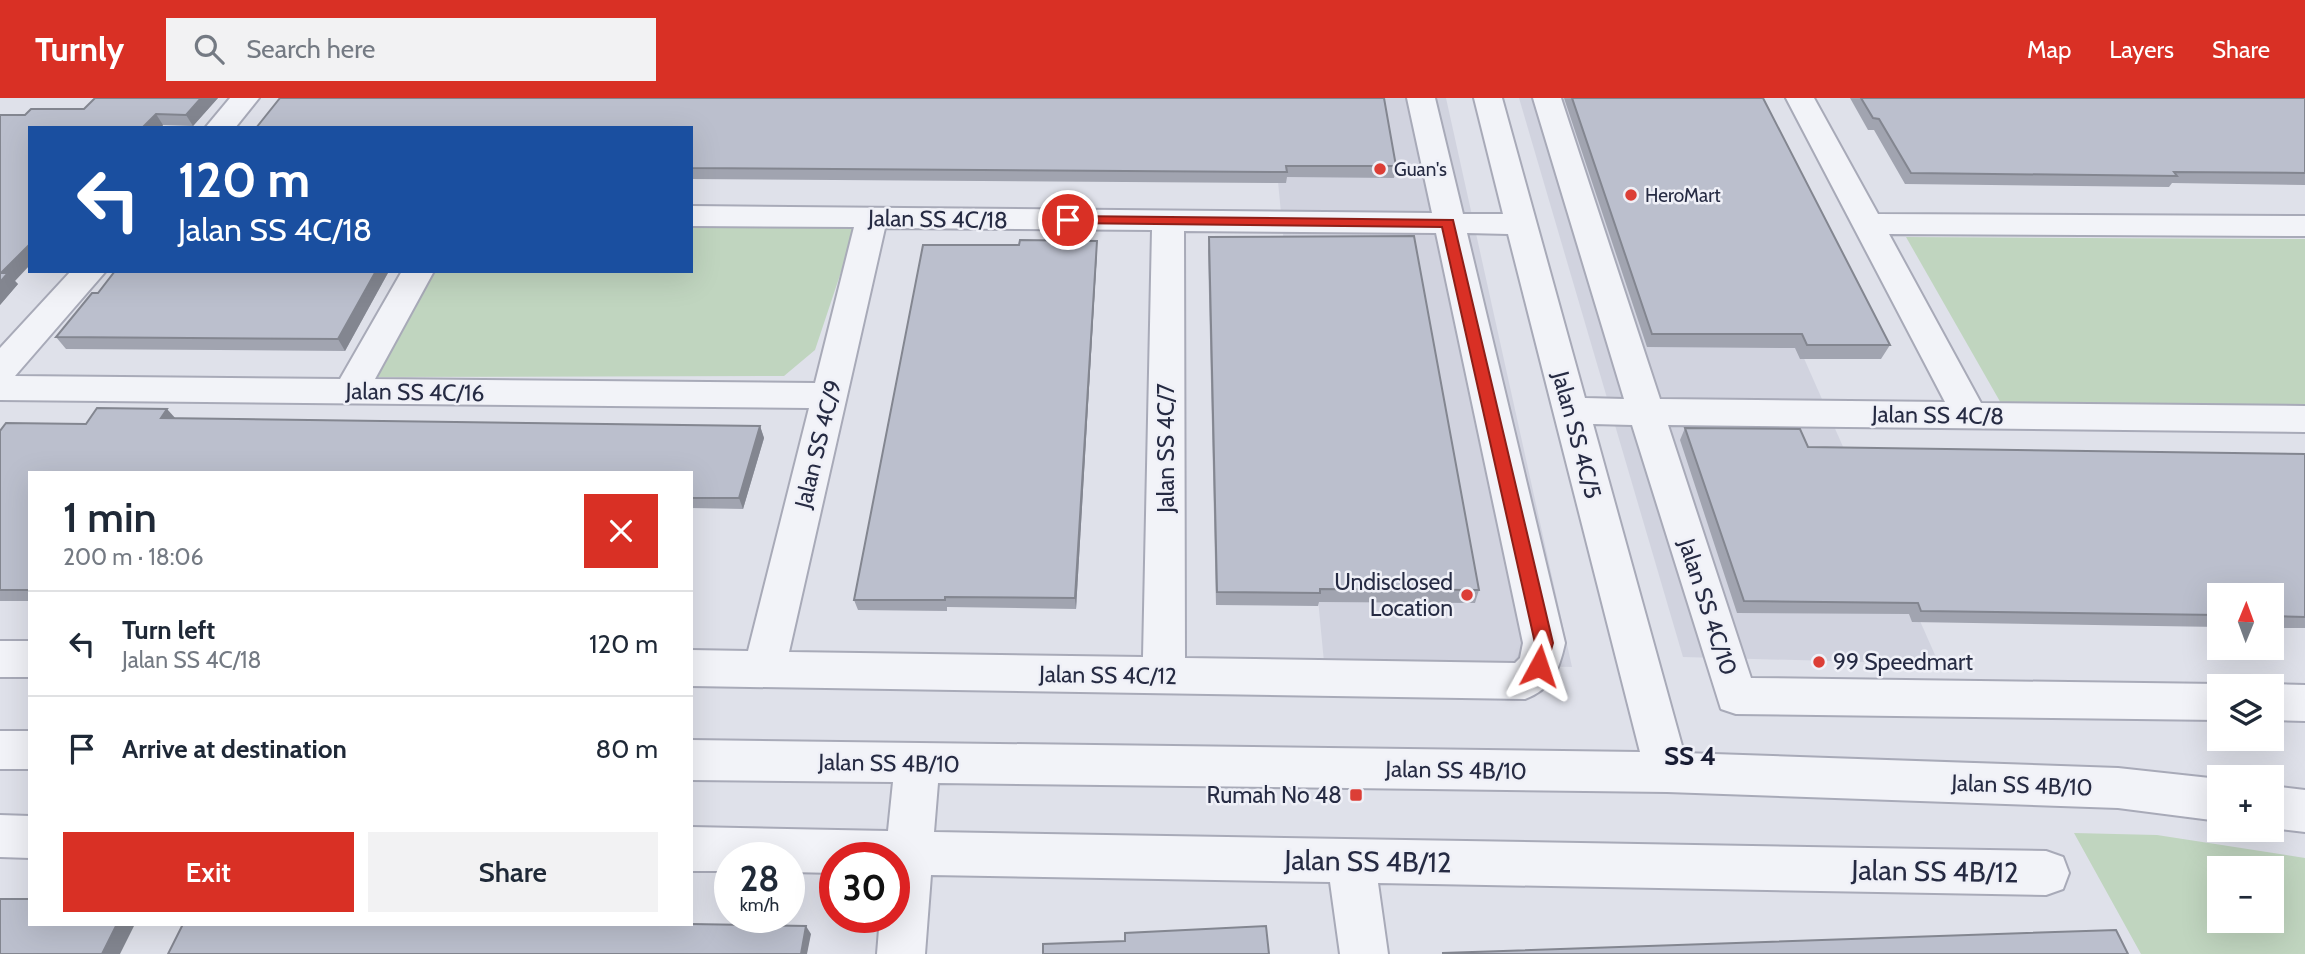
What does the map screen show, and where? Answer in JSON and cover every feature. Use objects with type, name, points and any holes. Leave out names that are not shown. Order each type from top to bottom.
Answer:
[{"type":"street","points":[[221,126],[245,98]]},
{"type":"street","points":[[1421,98],[1448,223]]},
{"type":"street","name":"Jalan SS 4C/5","points":[[1488,98],[1667,772]]},
{"type":"street","name":"Jalan SS 4C/10","points":[[1547,98],[1736,696],[2207,702]]},
{"type":"street","points":[[1800,98],[1970,415]]},
{"type":"street","name":"Jalan SS 4C/18","points":[[693,216],[1521,224]]},
{"type":"street","name":"Jalan SS 4C/9","points":[[764,670],[872,218]]},
{"type":"street","name":"Jalan SS 4C/7","points":[[1164,676],[1168,221]]},
{"type":"street","name":"Jalan SS 4C/12","points":[[693,668],[1525,681],[1539,666],[1544,643],[1448,223]]},
{"type":"street","points":[[1868,224],[2305,226]]},
{"type":"street","points":[[0,370],[88,273]]},
{"type":"street","points":[[351,391],[417,273]]},
{"type":"street","name":"Jalan SS 4C/16","points":[[0,388],[830,396]]},
{"type":"street","name":"Jalan SS 4C/8","points":[[1571,411],[2305,419]]},
{"type":"street","points":[[0,659],[28,659]]},
{"type":"street","points":[[2284,702],[2305,703]]},
{"type":"street","points":[[0,750],[28,750]]},
{"type":"street","name":"Jalan SS 4B/10","points":[[693,760],[1667,772],[2118,788],[2207,799]]},
{"type":"street","points":[[910,853],[917,763]]},
{"type":"street","points":[[2284,808],[2305,811]]},
{"type":"street","points":[[0,836],[28,837]]},
{"type":"street","name":"Jalan SS 4B/12","points":[[693,849],[819,851]]},
{"type":"street","name":"Jalan SS 4B/12","points":[[910,853],[2046,873]]},
{"type":"street","points":[[1351,861],[1364,954]]},
{"type":"street","points":[[901,954],[903,933]]},
{"type":"shaded area","points":[[1270,98],[1446,98],[1572,667],[1324,662]]},
{"type":"shaded area","points":[[1519,98],[1689,98],[1939,664],[1683,657]]},
{"type":"green space","points":[[693,227],[856,227],[815,350],[784,376],[372,377],[429,273],[693,273]]},
{"type":"green space","points":[[1906,237],[2305,239],[2305,407],[2002,405]]},
{"type":"green space","points":[[2074,833],[2157,835],[2305,858],[2305,954],[2141,954]]},
{"type":"building","points":[[95,98],[201,98],[186,115],[156,114],[144,126],[28,126],[28,246],[1,273],[8,273],[0,282],[0,115],[25,115],[31,109],[84,109]]},
{"type":"building","points":[[280,98],[1384,98],[1396,166],[1286,166],[1287,172],[693,168],[693,126],[258,126]]},
{"type":"building","points":[[1572,98],[1763,98],[1890,345],[1807,345],[1802,334],[1652,334]]},
{"type":"building","points":[[1861,98],[2305,98],[2305,173],[2174,172],[2177,176],[1911,173],[1879,119],[1873,118]]},
{"type":"building","points":[[1414,236],[1479,590],[1320,589],[1320,593],[1217,592],[1209,237]]},
{"type":"building","points":[[1020,240],[1097,241],[1075,598],[945,597],[945,600],[854,600],[923,245],[1019,245]]},
{"type":"building","points":[[113,273],[375,273],[338,339],[56,337],[92,293],[98,293]]},
{"type":"building","points":[[97,408],[167,409],[161,418],[760,426],[739,498],[693,498],[693,471],[28,471],[28,590],[0,590],[0,431],[6,423],[86,424]]},
{"type":"building","points":[[1685,428],[1800,429],[1808,447],[2305,454],[2305,617],[2284,616],[2284,583],[2207,583],[2207,615],[1921,611],[1918,603],[1744,601]]},
{"type":"building","points":[[0,899],[28,899],[28,926],[116,926],[102,954],[0,954]]},
{"type":"building","points":[[693,924],[714,924],[714,933],[805,933],[801,954],[168,954],[182,926]]},
{"type":"building","points":[[1266,926],[1269,954],[1043,954],[1043,944],[1125,941],[1125,933]]},
{"type":"building","points":[[2116,930],[2128,954],[1443,954],[1443,953]]},
{"type":"place","name":"Guan's","points":[[1380,169]]},
{"type":"place","name":"HeroMart","points":[[1631,195]]},
{"type":"place","name":"Undisclosed Location","points":[[1467,595]]},
{"type":"place","name":"99 Speedmart","points":[[1819,662]]},
{"type":"place","name":"Rumah No 48","points":[[1356,795]]},
{"type":"district","name":"SS 4","points":[[1690,756]]},
{"type":"route","points":[[1068,220],[1448,223],[1544,643],[1539,666]]}]
